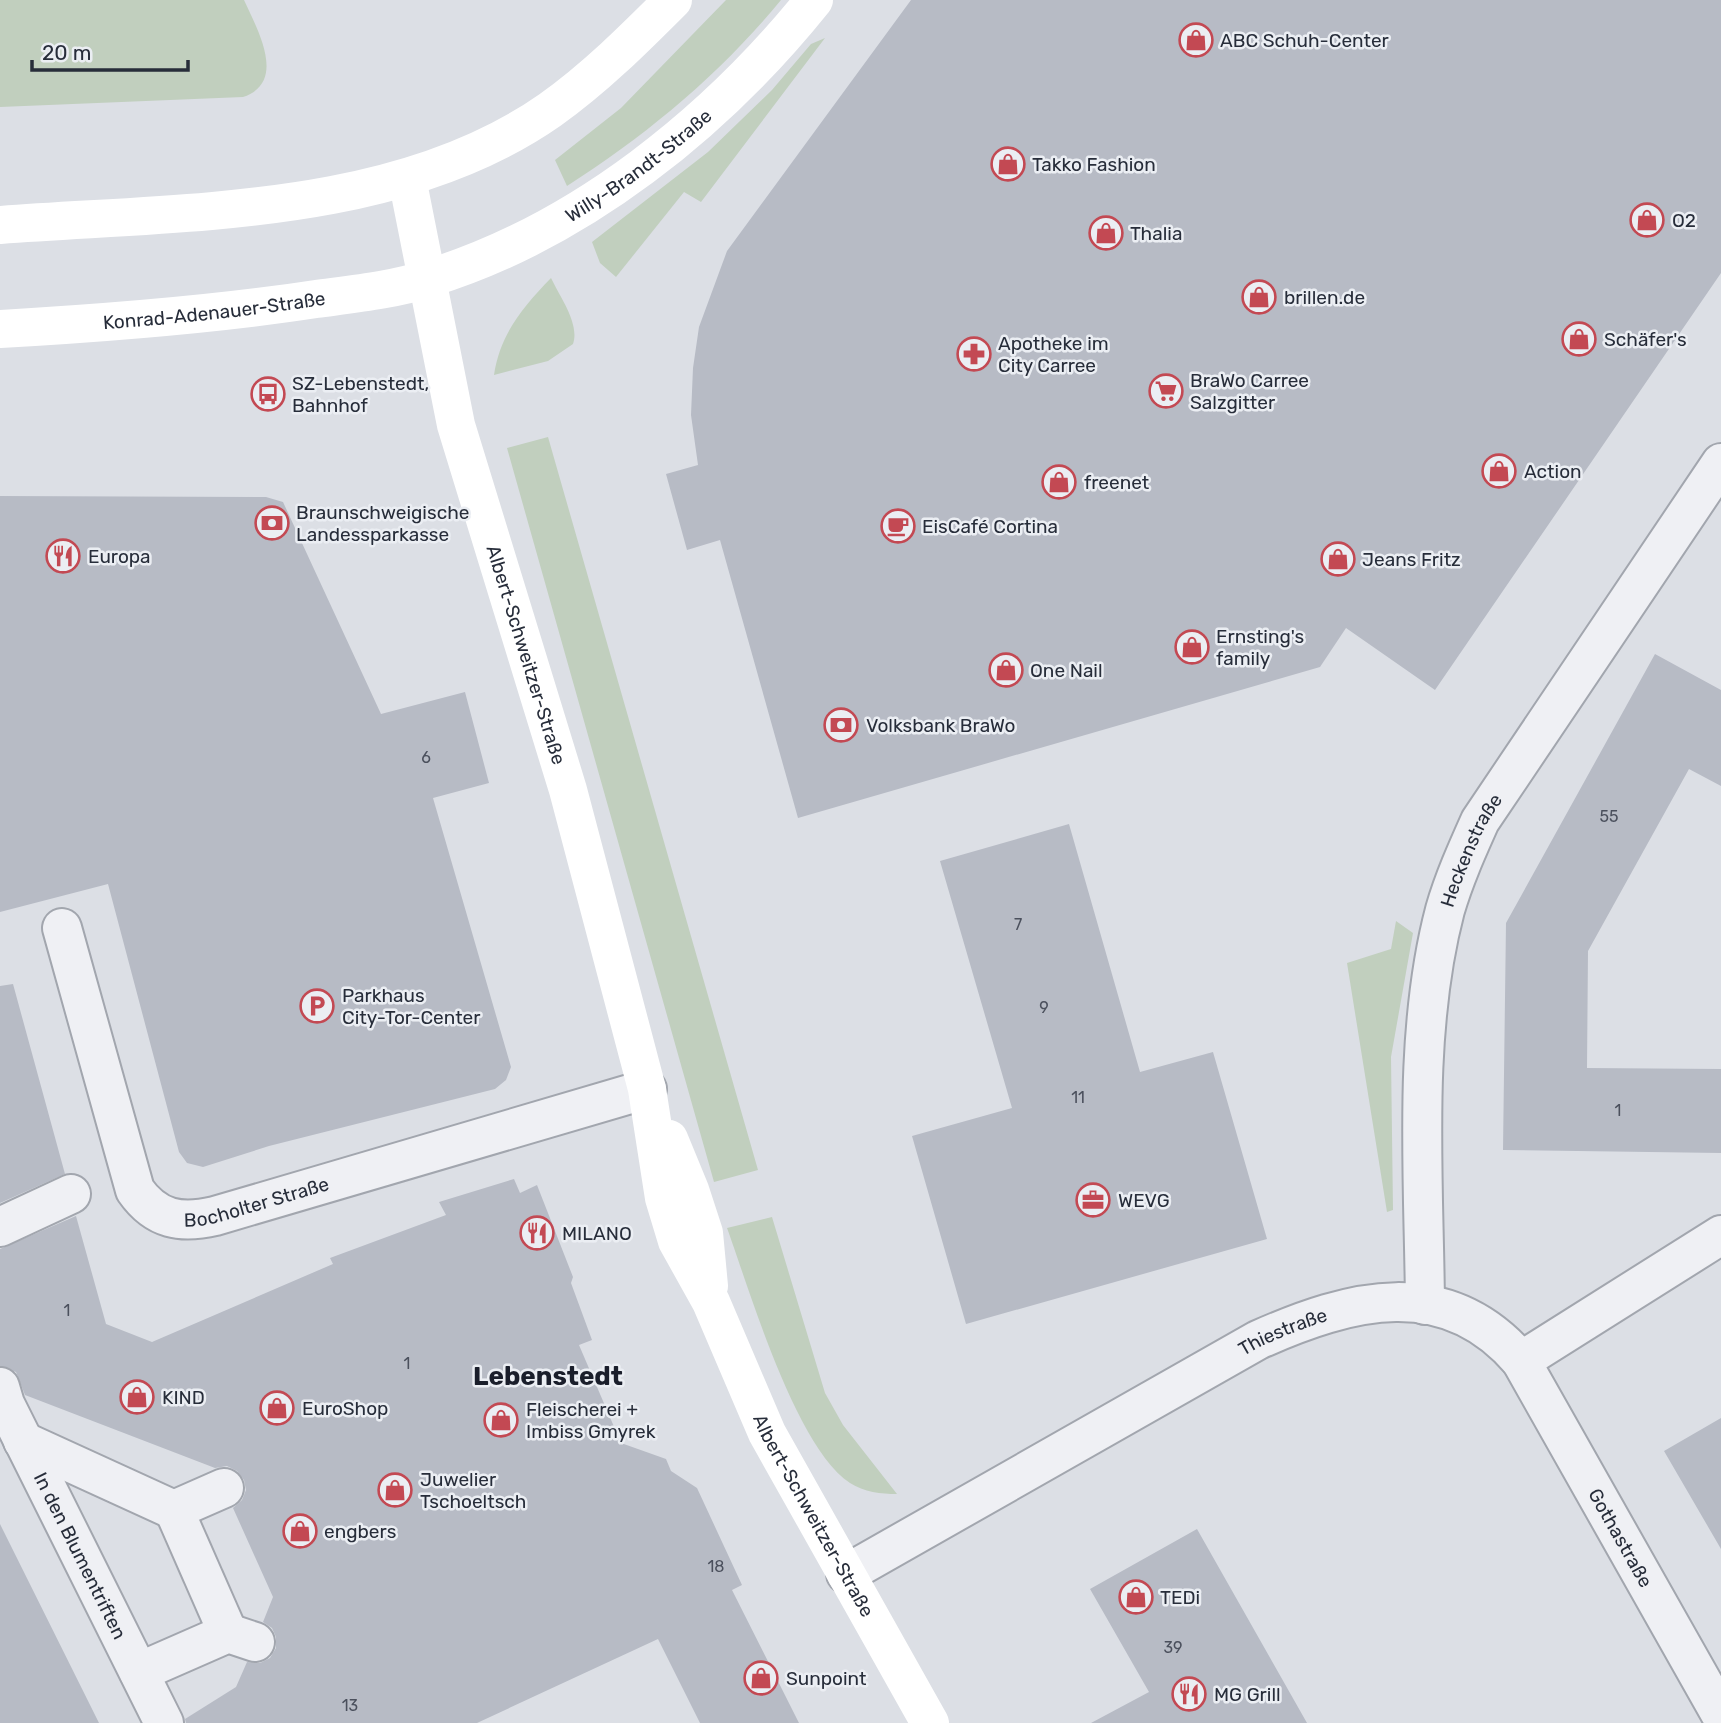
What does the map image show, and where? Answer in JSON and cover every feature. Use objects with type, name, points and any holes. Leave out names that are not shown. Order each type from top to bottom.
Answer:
[{"type":"street","points":[[0,225],[281,204],[407,178],[466,156],[549,111],[589,81],[673,0]]},
{"type":"street","name":"Willy-Brandt-Straße","points":[[427,279],[484,260],[542,230],[620,181],[670,144],[735,88],[814,0]]},
{"type":"street","name":"Albert-Schweitzer-Straße","points":[[407,178],[456,425],[569,790],[647,1089],[690,1190],[704,1233],[711,1302],[767,1433],[930,1723]]},
{"type":"street","name":"Konrad-Adenauer-Straße","points":[[0,329],[270,306],[427,279]]},
{"type":"street","name":"Heckenstraße","points":[[1424,1305],[1424,1056],[1434,964],[1445,910],[1462,859],[1480,821],[1721,463]]},
{"type":"street","name":"Bocholter Straße","points":[[62,928],[135,1190],[149,1207],[174,1219],[197,1220],[215,1216],[647,1089]]},
{"type":"street","points":[[0,1227],[71,1194]]},
{"type":"street","points":[[1521,1361],[1721,1235]]},
{"type":"street","name":"Thiestraße","points":[[846,1574],[1258,1340],[1312,1316],[1353,1305],[1390,1302],[1424,1305],[1475,1321],[1500,1337],[1521,1361]]},
{"type":"street","name":"Gothastraße","points":[[1521,1361],[1721,1716]]},
{"type":"street","name":"In den Blumentriften","points":[[0,1387],[23,1441],[164,1723]]},
{"type":"street","points":[[23,1441],[174,1510],[241,1637],[139,1672]]},
{"type":"street","points":[[174,1510],[223,1488]]},
{"type":"green space","points":[[0,0],[244,0],[256,25],[265,54],[267,67],[264,80],[256,90],[243,97],[0,107]]},
{"type":"green space","points":[[726,0],[781,0],[733,53],[682,101],[567,186],[555,160],[621,108]]},
{"type":"green space","points":[[825,38],[701,202],[684,192],[616,277],[600,263],[592,242],[708,152],[772,90],[811,44]]},
{"type":"green space","points":[[551,278],[574,328],[573,344],[548,361],[494,375],[497,360],[514,322]]},
{"type":"green space","points":[[548,437],[758,1170],[714,1182],[507,448]]},
{"type":"green space","points":[[1396,921],[1413,933],[1391,1057],[1393,1210],[1387,1212],[1347,963],[1391,949]]},
{"type":"green space","points":[[772,1217],[825,1393],[843,1425],[897,1494],[873,1492],[850,1483],[830,1464],[793,1403],[762,1327],[727,1228]]},
{"type":"building","name":"BraWo Carree Salzgitter","points":[[911,0],[1721,0],[1721,273],[1435,690],[1346,628],[1320,667],[798,818],[720,540],[687,550],[666,474],[698,465],[691,415],[693,368],[699,327],[727,251]]},
{"type":"building","points":[[0,496],[266,497],[283,502],[381,714],[465,692],[489,783],[433,798],[511,1067],[506,1080],[495,1089],[269,1146],[203,1167],[187,1163],[179,1152],[108,884],[0,912]]},
{"type":"building","points":[[1655,654],[1721,690],[1721,786],[1689,769],[1588,951],[1587,1068],[1721,1069],[1721,1153],[1503,1150],[1506,923]]},
{"type":"building","points":[[1069,824],[1140,1072],[1213,1052],[1267,1239],[966,1324],[912,1136],[1012,1108],[940,861]]},
{"type":"building","points":[[13,984],[65,1174],[0,1203],[0,986]]},
{"type":"building","points":[[514,1179],[520,1193],[537,1185],[573,1277],[571,1283],[592,1340],[579,1345],[621,1443],[666,1459],[671,1471],[697,1488],[742,1585],[732,1590],[799,1723],[700,1723],[658,1639],[477,1723],[186,1723],[185,1719],[236,1687],[247,1662],[260,1663],[270,1658],[276,1648],[276,1637],[272,1628],[263,1622],[273,1597],[233,1508],[242,1500],[246,1490],[244,1480],[237,1471],[227,1466],[215,1468],[25,1395],[16,1372],[0,1366],[0,1249],[76,1216],[106,1324],[152,1342],[333,1264],[330,1258],[446,1215],[439,1202]]},
{"type":"building","points":[[1721,1418],[1721,1549],[1664,1451]]},
{"type":"building","points":[[0,1524],[99,1723],[0,1723]]},
{"type":"building","points":[[1197,1529],[1307,1723],[1091,1723],[1149,1692],[1090,1589]]},
{"type":"place","name":"ABC Schuh-Center","points":[[1196,40]]},
{"type":"place","name":"Takko Fashion","points":[[1008,164]]},
{"type":"place","name":"O2","points":[[1647,220]]},
{"type":"place","name":"Thalia","points":[[1106,233]]},
{"type":"place","name":"brillen.de","points":[[1259,297]]},
{"type":"place","name":"Schäfer's","points":[[1579,339]]},
{"type":"place","name":"Apotheke im City Carree","points":[[974,354]]},
{"type":"place","name":"BraWo Carree Salzgitter","points":[[1166,391]]},
{"type":"place","name":"SZ-Lebenstedt, Bahnhof","points":[[268,394]]},
{"type":"place","name":"Action","points":[[1499,471]]},
{"type":"place","name":"freenet","points":[[1059,482]]},
{"type":"place","name":"Braunschweigische Landessparkasse","points":[[272,523]]},
{"type":"place","name":"EisCafé Cortina","points":[[898,526]]},
{"type":"place","name":"Europa","points":[[63,556]]},
{"type":"place","name":"Jeans Fritz","points":[[1338,559]]},
{"type":"place","name":"Ernsting's family","points":[[1192,647]]},
{"type":"place","name":"One Nail","points":[[1006,670]]},
{"type":"place","name":"Volksbank BraWo","points":[[841,725]]},
{"type":"place","name":"Parkhaus City-Tor-Center","points":[[317,1006]]},
{"type":"place","name":"WEVG","points":[[1093,1200]]},
{"type":"place","name":"MILANO","points":[[537,1233]]},
{"type":"place","name":"KIND","points":[[137,1397]]},
{"type":"place","name":"EuroShop","points":[[277,1408]]},
{"type":"place","name":"Fleischerei + Imbiss Gmyrek","points":[[501,1420]]},
{"type":"place","name":"Juwelier Tschoeltsch","points":[[395,1490]]},
{"type":"place","name":"engbers","points":[[300,1531]]},
{"type":"place","name":"TEDi","points":[[1136,1597]]},
{"type":"place","name":"Sunpoint","points":[[761,1678]]},
{"type":"place","name":"MG Grill","points":[[1189,1694]]},
{"type":"district","name":"Lebenstedt","points":[[548,1376]]}]
